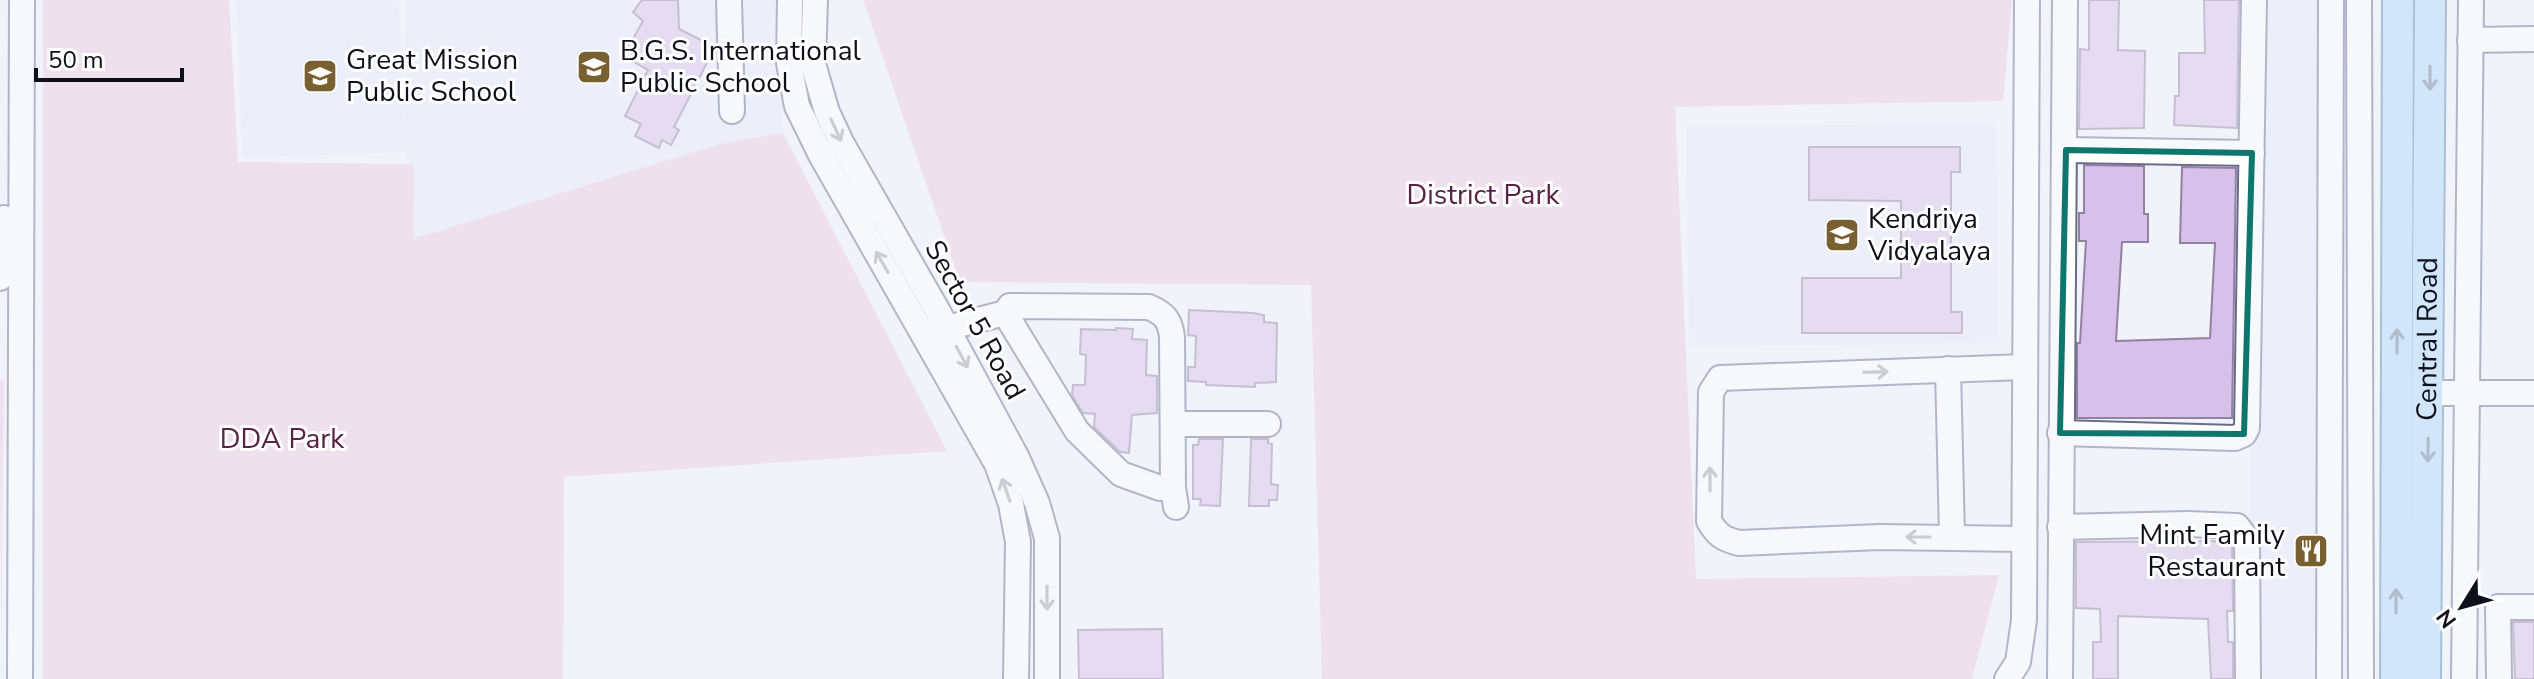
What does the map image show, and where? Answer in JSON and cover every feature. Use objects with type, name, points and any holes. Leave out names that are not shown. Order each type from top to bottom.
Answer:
[{"type":"main road","name":"Central Road","points":[[2396,679],[2398,0]]},
{"type":"main road","name":"Central Road","points":[[2425,679],[2430,0]]},
{"type":"street","points":[[7,0],[9,110],[6,213],[20,679]]},
{"type":"street","points":[[9,110],[22,0]]},
{"type":"street","points":[[729,0],[732,111]]},
{"type":"street","name":"Sector 5 Road","points":[[790,0],[789,63],[797,106],[821,155],[997,464],[1011,504],[1018,542],[1016,679]]},
{"type":"street","name":"Sector 5 Road","points":[[815,0],[813,64],[827,112],[1017,458],[1037,503],[1047,538],[1047,679]]},
{"type":"street","points":[[2007,679],[2018,662],[2024,620],[2027,0]]},
{"type":"street","points":[[2060,679],[2065,0]]},
{"type":"street","points":[[2060,433],[2235,438],[2244,434],[2247,428],[2254,0]]},
{"type":"street","points":[[2329,679],[2331,0]]},
{"type":"street","points":[[2359,0],[2361,679]]},
{"type":"street","points":[[2464,679],[2471,0]]},
{"type":"street","points":[[2470,40],[2534,39]]},
{"type":"street","points":[[2330,89],[2360,90]]},
{"type":"street","points":[[2066,150],[2252,153]]},
{"type":"street","points":[[0,278],[6,213]]},
{"type":"street","points":[[1010,306],[1149,307],[1161,312],[1170,321],[1175,498],[1160,488],[1121,474],[1077,431],[1008,318],[1010,306]]},
{"type":"street","points":[[947,328],[1008,318],[1103,322]]},
{"type":"street","points":[[2024,367],[1720,378],[1711,392],[1709,521],[1716,533],[1726,540],[1739,543],[1952,536],[2024,539]]},
{"type":"street","points":[[1948,369],[1952,536]]},
{"type":"street","points":[[2429,393],[2534,393]]},
{"type":"street","points":[[1173,424],[1268,424]]},
{"type":"street","points":[[2329,478],[2361,478]]},
{"type":"street","points":[[2060,527],[2188,524],[2237,526],[2242,530],[2247,539],[2248,679]]},
{"type":"street","points":[[2498,607],[2499,679]]},
{"type":"street","points":[[2464,608],[2534,607]]},
{"type":"highlighted area","points":[[2066,150],[2252,153],[2244,434],[2060,433]]},
{"type":"shaded area","name":"B.G.S. International Public School","points":[[236,0],[399,0],[404,127],[406,0],[781,0],[783,133],[413,239],[405,152],[242,158]]},
{"type":"shaded area","points":[[2245,0],[2351,0],[2356,679],[2252,679]]},
{"type":"shaded area","name":"Kendriya Vidyalaya","points":[[1996,124],[1999,343],[1689,346],[1686,126]]},
{"type":"green space","name":"DDA Park","points":[[43,0],[229,0],[238,162],[414,164],[413,239],[720,144],[783,133],[947,451],[564,477],[563,679],[43,679]]},
{"type":"green space","name":"District Park","points":[[863,0],[2012,0],[2003,101],[1675,107],[1696,579],[1999,575],[1972,679],[1322,679],[1311,285],[960,282]]},
{"type":"green space","points":[[4,379],[1,632],[0,380]]},
{"type":"building","points":[[642,0],[678,0],[679,29],[715,47],[674,127],[679,130],[671,145],[662,140],[659,148],[635,136],[641,124],[625,116],[648,70],[623,56],[643,21],[633,12]]},
{"type":"building","points":[[2089,0],[2119,0],[2118,50],[2145,51],[2144,128],[2079,129],[2080,49],[2089,50]]},
{"type":"building","points":[[2204,0],[2239,0],[2237,128],[2174,125],[2175,96],[2179,96],[2179,53],[2205,53]]},
{"type":"building","points":[[1809,147],[1960,147],[1960,172],[1951,172],[1951,312],[1962,312],[1962,333],[1802,333],[1802,278],[1901,278],[1901,201],[1809,200]]},
{"type":"building","points":[[2084,165],[2144,166],[2144,214],[2148,214],[2148,242],[2122,242],[2116,341],[2210,338],[2215,243],[2180,243],[2182,167],[2236,168],[2232,418],[2077,418],[2077,343],[2080,343],[2086,241],[2079,241],[2079,213],[2084,213]]},
{"type":"building","points":[[1189,310],[1253,313],[1264,315],[1264,322],[1277,323],[1276,382],[1255,383],[1255,387],[1188,381],[1188,367],[1195,367],[1196,336],[1188,335]]},
{"type":"building","points":[[1081,329],[1133,329],[1132,339],[1147,340],[1146,375],[1157,376],[1157,413],[1132,415],[1129,453],[1120,452],[1094,427],[1095,414],[1083,413],[1072,395],[1073,385],[1085,385],[1086,355],[1080,354]]},
{"type":"building","points":[[1199,439],[1223,439],[1220,506],[1200,505],[1201,499],[1193,499],[1193,445],[1198,445]]},
{"type":"building","points":[[1251,439],[1268,439],[1268,443],[1272,444],[1271,484],[1278,485],[1277,500],[1269,500],[1269,506],[1249,506]]},
{"type":"building","points":[[2227,541],[2232,544],[2233,611],[2227,611],[2228,642],[2233,642],[2233,679],[2211,679],[2208,619],[2118,616],[2118,679],[2093,679],[2093,642],[2101,642],[2100,609],[2076,608],[2076,542]]},
{"type":"building","points":[[2513,622],[2534,622],[2534,679],[2515,679]]},
{"type":"building","points":[[1162,629],[1163,679],[1079,679],[1078,630]]},
{"type":"place","name":"B.G.S. International Public School","points":[[594,67]]},
{"type":"place","name":"Great Mission Public School","points":[[320,76]]},
{"type":"place","name":"Kendriya Vidyalaya","points":[[1842,235]]},
{"type":"place","name":"Mint Family Restaurant","points":[[2311,551]]}]
